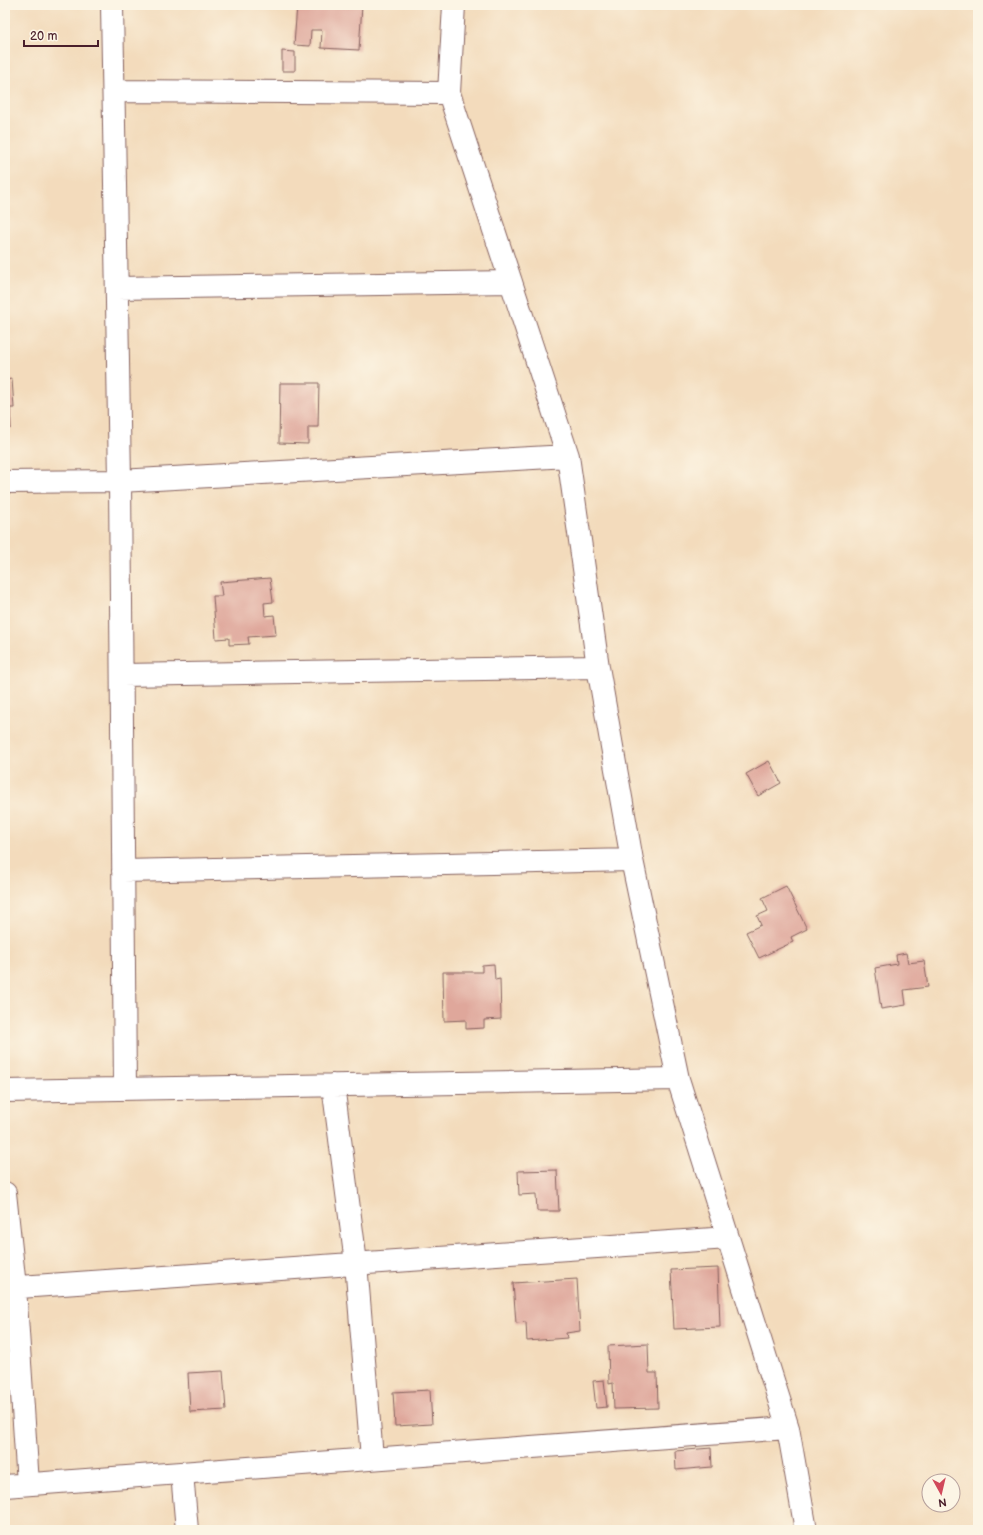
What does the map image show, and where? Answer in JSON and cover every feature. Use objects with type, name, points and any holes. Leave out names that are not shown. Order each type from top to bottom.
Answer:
[{"type":"street","points":[[112,5],[120,481],[125,1089]]},
{"type":"street","points":[[454,5],[449,92],[568,456],[598,667],[632,860],[678,1079],[788,1428],[806,1530]]},
{"type":"street","points":[[114,91],[449,92]]},
{"type":"street","points":[[117,288],[511,282]]},
{"type":"street","points":[[5,482],[120,481],[568,456]]},
{"type":"street","points":[[122,676],[598,667]]},
{"type":"street","points":[[123,871],[632,860]]},
{"type":"street","points":[[5,1091],[678,1079]]},
{"type":"street","points":[[333,1085],[356,1263],[372,1458]]},
{"type":"street","points":[[5,1193],[10,1287],[28,1484]]},
{"type":"street","points":[[10,1287],[728,1238]]},
{"type":"street","points":[[5,1486],[788,1428]]},
{"type":"street","points":[[182,1473],[187,1530]]},
{"type":"building","points":[[297,5],[362,5],[359,50],[321,48],[322,30],[311,30],[310,46],[294,45]]},
{"type":"building","points":[[282,51],[295,52],[295,71],[282,71]]},
{"type":"building","points":[[12,379],[14,408],[10,408],[11,428],[5,429],[5,380]]},
{"type":"building","points":[[280,383],[319,383],[318,427],[308,427],[308,444],[279,443]]},
{"type":"building","points":[[270,578],[273,602],[264,603],[265,616],[274,615],[276,635],[248,637],[249,644],[229,645],[229,638],[216,639],[213,596],[222,596],[220,582]]},
{"type":"building","points":[[769,761],[781,783],[758,796],[746,774]]},
{"type":"building","points":[[786,886],[807,929],[791,937],[793,942],[759,958],[746,932],[761,925],[757,916],[768,911],[762,898]]},
{"type":"building","points":[[906,953],[908,963],[924,961],[928,987],[904,990],[906,1005],[881,1009],[875,968],[897,964],[896,955]]},
{"type":"building","points":[[494,964],[495,980],[500,979],[501,1019],[484,1020],[484,1028],[466,1029],[466,1020],[444,1021],[443,972],[482,972],[482,965]]},
{"type":"building","points":[[557,1170],[559,1211],[537,1211],[536,1194],[519,1195],[518,1171]]},
{"type":"building","points":[[718,1268],[720,1327],[674,1329],[671,1270]]},
{"type":"building","points":[[577,1279],[580,1331],[566,1333],[567,1338],[527,1341],[526,1322],[516,1323],[513,1283]]},
{"type":"building","points":[[648,1344],[649,1373],[657,1373],[658,1408],[614,1409],[613,1383],[609,1384],[608,1346]]},
{"type":"building","points":[[223,1371],[226,1410],[190,1412],[188,1373]]},
{"type":"building","points":[[604,1380],[607,1407],[596,1408],[593,1381]]},
{"type":"building","points":[[430,1390],[432,1424],[395,1426],[393,1392]]},
{"type":"building","points":[[711,1448],[712,1467],[676,1470],[675,1451]]}]
